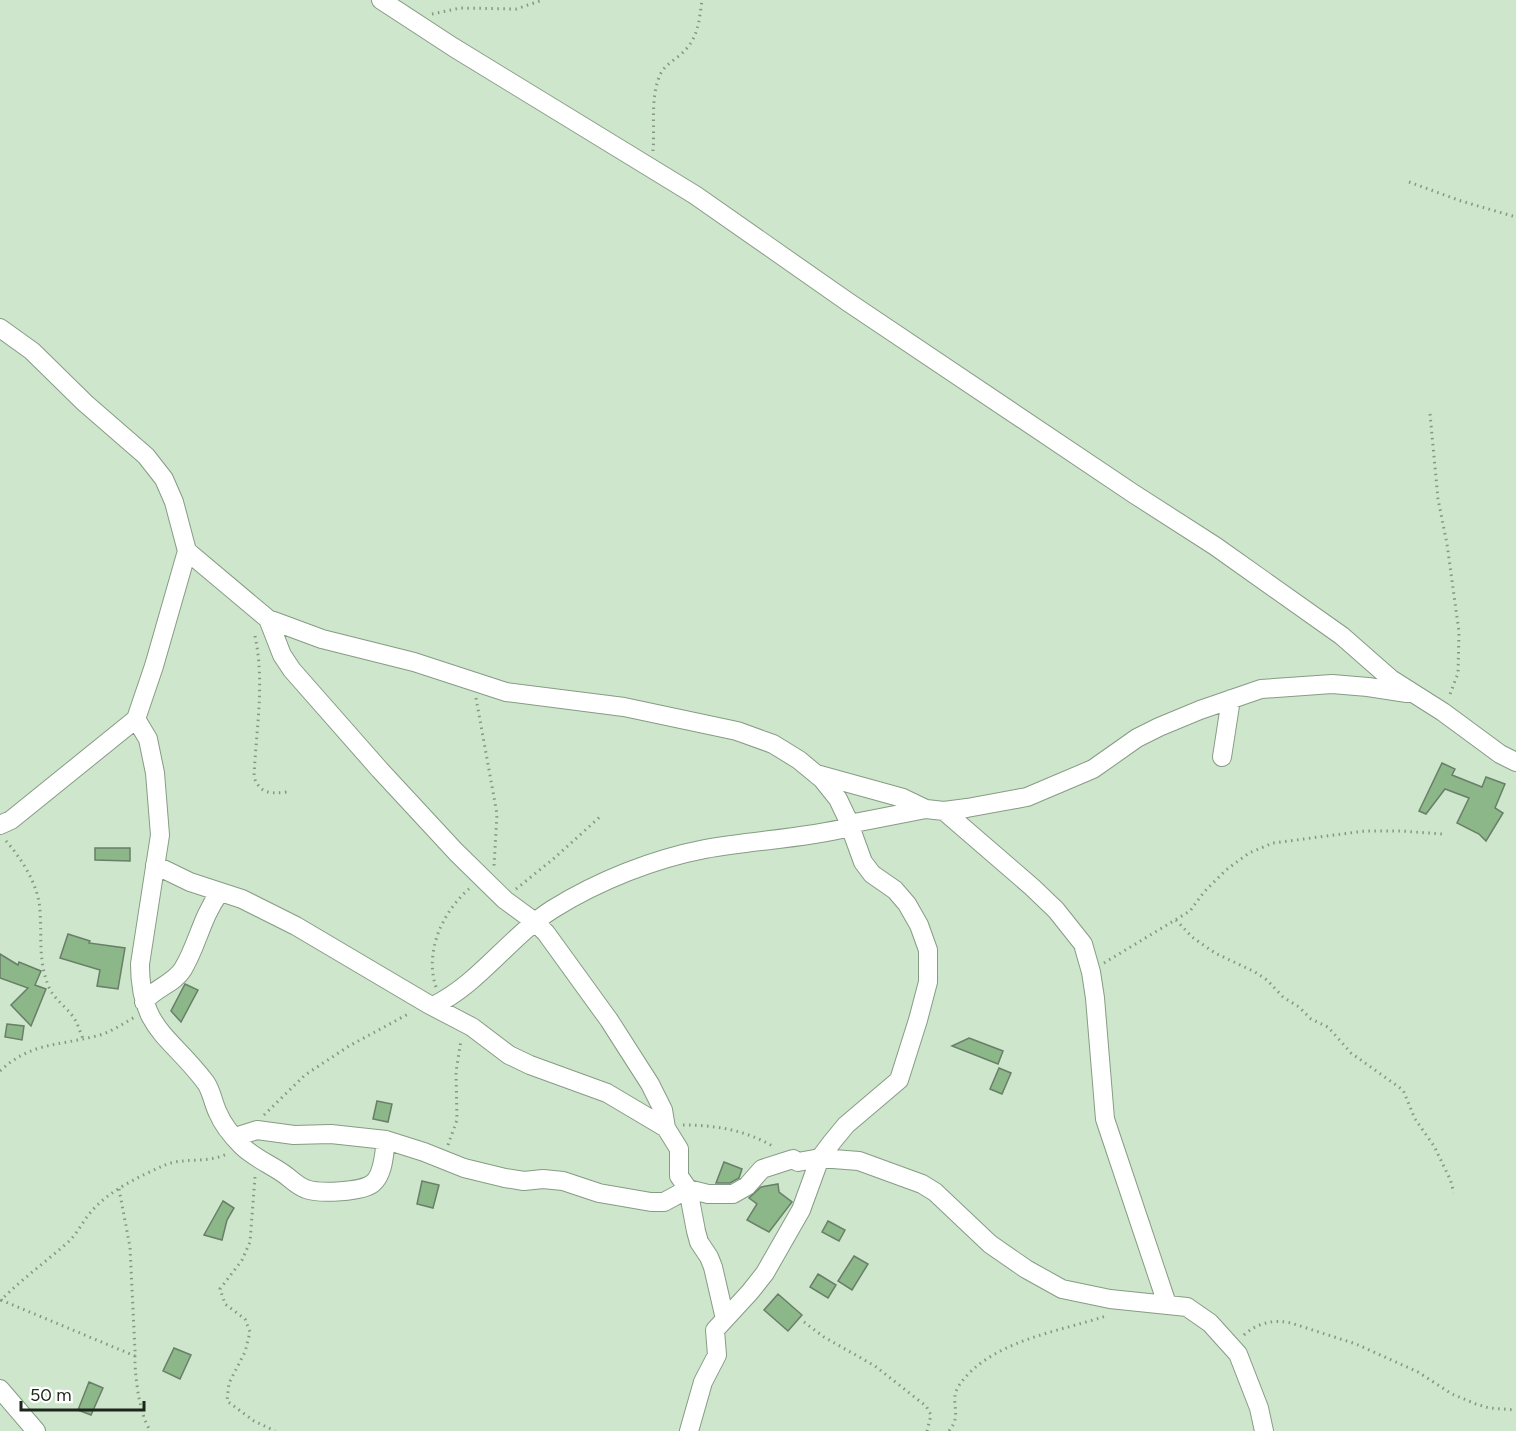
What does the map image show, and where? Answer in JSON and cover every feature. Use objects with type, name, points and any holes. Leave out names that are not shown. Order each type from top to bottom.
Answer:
[{"type":"street","points":[[381,0],[695,195],[848,302],[1124,488],[1224,552],[1342,636],[1390,679],[1443,712],[1500,754],[1516,762]]},
{"type":"street","points":[[0,328],[32,351],[85,404],[146,456],[164,479],[174,502],[187,551],[154,666],[136,718],[11,820],[0,825]]},
{"type":"street","points":[[187,551],[268,619],[322,639],[414,662],[507,692],[624,707],[737,731],[773,744],[799,760],[822,779],[838,799],[863,862],[872,874],[895,890],[907,904],[919,925],[928,950],[928,982],[899,1080],[846,1125],[820,1158],[801,1210],[774,1259],[750,1292],[713,1332],[717,1355],[703,1382],[689,1431]]},
{"type":"street","points":[[268,619],[282,655],[292,670],[388,779],[494,889],[535,922],[551,940],[650,1084],[663,1110],[666,1126],[679,1149],[679,1176],[687,1189],[699,1242],[713,1267],[725,1319]]},
{"type":"street","points":[[434,1004],[469,982],[535,922],[552,910],[581,893],[650,864],[681,854],[812,835],[935,810],[1027,797],[1093,769],[1144,734],[1200,710],[1261,689],[1332,684],[1415,694]]},
{"type":"street","points":[[1222,757],[1231,699]]},
{"type":"street","points":[[136,718],[148,739],[156,773],[160,835],[140,964],[140,984],[145,1006],[153,1023],[205,1083],[218,1114],[238,1141],[258,1159],[306,1189],[315,1192],[348,1190],[373,1184],[379,1175],[386,1140]]},
{"type":"street","points":[[816,774],[903,798],[935,810],[1032,887],[1056,910],[1083,944],[1091,972],[1105,1119],[1167,1304]]},
{"type":"street","points":[[155,865],[190,882],[242,899],[296,926],[434,1004],[509,1054],[530,1065],[607,1093],[666,1126]]},
{"type":"street","points":[[145,1006],[148,996],[179,975],[206,914],[220,892]]},
{"type":"street","points":[[238,1141],[254,1131],[331,1134],[386,1140],[464,1168],[506,1178],[524,1181],[543,1179],[563,1181],[599,1193],[651,1202],[664,1202],[687,1189],[708,1194],[734,1194],[747,1186],[767,1166],[792,1159],[798,1162],[820,1158],[859,1161],[922,1184],[934,1192],[990,1244],[1026,1269],[1062,1288],[1110,1299],[1187,1307],[1200,1315],[1225,1338],[1238,1354],[1259,1408],[1264,1431]]},
{"type":"street","points":[[0,1389],[36,1431]]},
{"type":"path","points":[[407,17],[460,8],[516,9],[543,0]]},
{"type":"path","points":[[651,169],[656,95],[660,75],[692,42],[700,20],[702,0]]},
{"type":"path","points":[[1409,182],[1461,201],[1516,217]]},
{"type":"path","points":[[1430,414],[1438,499],[1447,544],[1459,632],[1458,673],[1443,712]]},
{"type":"path","points":[[254,634],[259,656],[260,690],[254,777],[256,785],[262,791],[272,794],[287,792]]},
{"type":"path","points":[[472,682],[497,814],[494,889]]},
{"type":"path","points":[[254,1131],[264,1115],[305,1075],[376,1030],[434,1004],[433,963],[437,934],[447,915],[463,894],[517,887],[552,860],[601,816]]},
{"type":"path","points":[[1091,972],[1176,921],[1190,911],[1204,892],[1226,870],[1249,853],[1273,843],[1365,831],[1442,834]]},
{"type":"path","points":[[0,834],[13,849],[35,887],[40,909],[40,958],[43,971],[54,998],[75,1019],[83,1039]]},
{"type":"path","points":[[1176,921],[1192,937],[1215,953],[1256,972],[1267,980],[1283,997],[1299,1007],[1311,1019],[1328,1028],[1351,1053],[1403,1090],[1415,1119],[1434,1146],[1450,1179],[1454,1194]]},
{"type":"path","points":[[0,1071],[20,1054],[39,1047],[99,1036],[145,1006]]},
{"type":"path","points":[[441,1160],[457,1120],[456,1072],[464,1023]]},
{"type":"path","points":[[666,1126],[707,1126],[741,1132],[767,1143],[792,1159]]},
{"type":"path","points":[[135,1356],[1,1300],[68,1243],[81,1228],[90,1212],[119,1189],[172,1163],[203,1161],[225,1155],[238,1141]]},
{"type":"path","points":[[258,1159],[250,1242],[242,1260],[222,1285],[220,1293],[225,1304],[245,1319],[250,1332],[245,1352],[229,1383],[227,1401],[254,1421],[274,1431]]},
{"type":"path","points":[[119,1189],[130,1247],[134,1365],[138,1395],[148,1428],[151,1431]]},
{"type":"path","points":[[949,1431],[957,1416],[955,1398],[957,1389],[985,1360],[1005,1348],[1030,1338],[1109,1315]]},
{"type":"path","points":[[1225,1338],[1241,1336],[1260,1324],[1283,1321],[1356,1344],[1418,1372],[1452,1394],[1476,1404],[1489,1408],[1516,1410]]},
{"type":"path","points":[[804,1322],[824,1337],[875,1366],[926,1406],[931,1415],[927,1431]]},
{"type":"building","points":[[1442,763],[1455,769],[1452,775],[1482,787],[1486,777],[1505,784],[1495,808],[1503,813],[1486,841],[1479,834],[1457,823],[1469,798],[1445,789],[1426,814],[1419,811]]},
{"type":"building","points":[[95,848],[130,848],[130,861],[95,860]]},
{"type":"building","points":[[68,934],[90,941],[89,943],[125,948],[118,989],[97,986],[100,970],[60,958]]},
{"type":"building","points":[[0,954],[18,965],[19,962],[41,971],[35,985],[46,989],[31,1026],[11,1005],[28,988],[0,978]]},
{"type":"building","points":[[185,984],[198,990],[181,1022],[171,1011]]},
{"type":"building","points":[[7,1024],[24,1026],[22,1040],[5,1037]]},
{"type":"building","points":[[969,1038],[1003,1051],[998,1064],[952,1046]]},
{"type":"building","points":[[999,1068],[1011,1073],[1002,1094],[990,1089]]},
{"type":"building","points":[[377,1101],[392,1104],[388,1122],[373,1119]]},
{"type":"building","points":[[724,1162],[742,1169],[739,1178],[730,1183],[716,1183]]},
{"type":"building","points":[[422,1181],[439,1185],[433,1208],[417,1204]]},
{"type":"building","points":[[778,1184],[779,1192],[792,1202],[769,1232],[747,1220],[757,1204],[749,1198],[761,1187]]},
{"type":"building","points":[[223,1201],[234,1208],[227,1220],[222,1240],[204,1235]]},
{"type":"building","points":[[828,1221],[845,1230],[839,1241],[822,1232]]},
{"type":"building","points":[[854,1256],[868,1264],[852,1290],[838,1281]]},
{"type":"building","points":[[818,1274],[836,1285],[828,1298],[810,1287]]},
{"type":"building","points":[[778,1294],[802,1315],[788,1331],[764,1310]]},
{"type":"building","points":[[174,1348],[191,1355],[180,1379],[163,1371]]},
{"type":"building","points":[[89,1382],[103,1388],[91,1415],[78,1410]]}]
